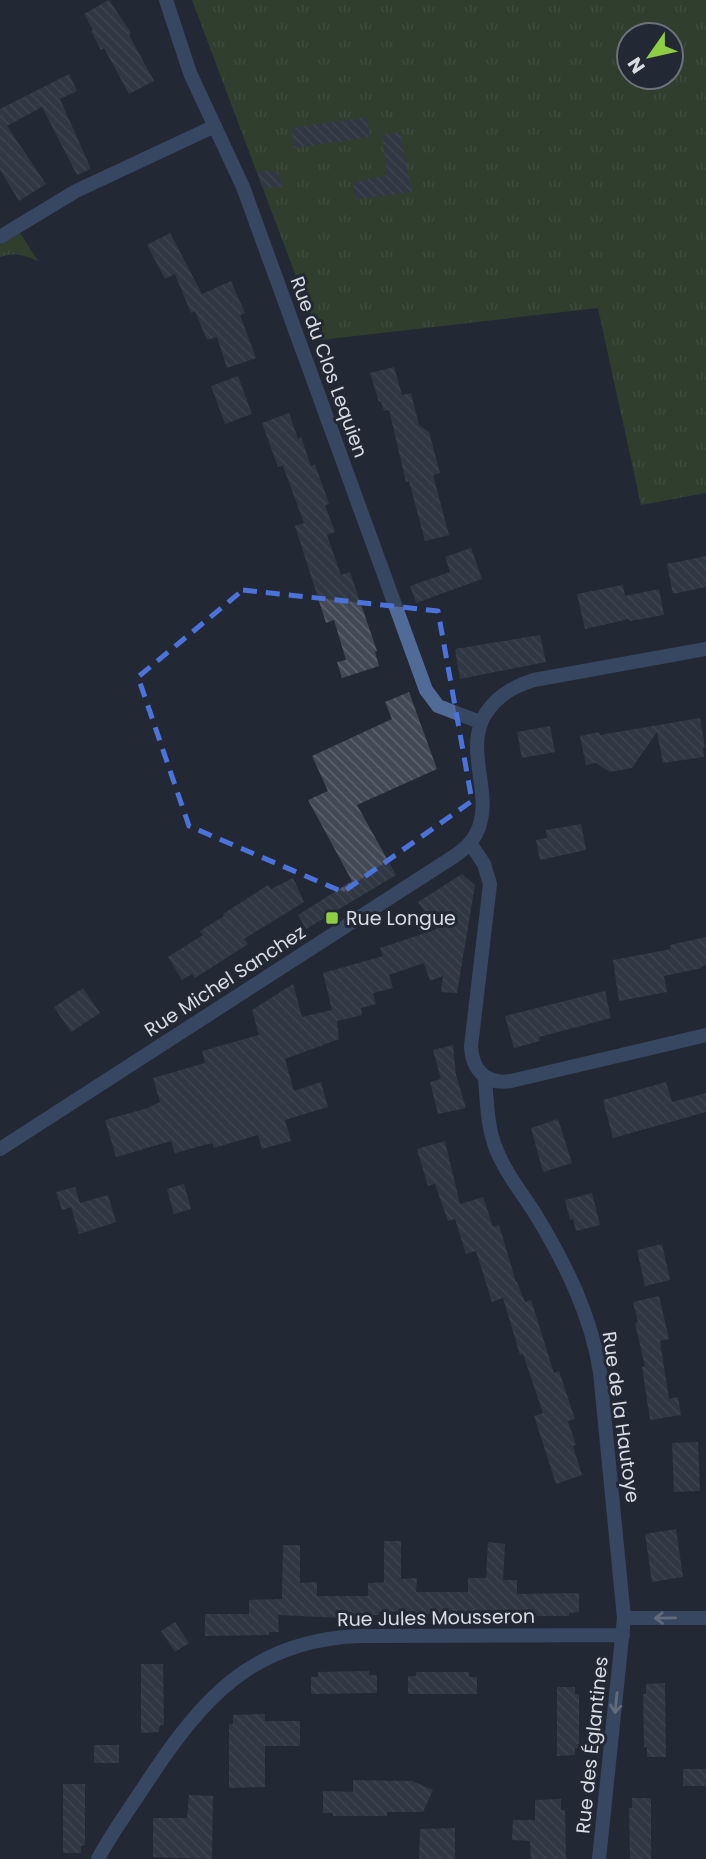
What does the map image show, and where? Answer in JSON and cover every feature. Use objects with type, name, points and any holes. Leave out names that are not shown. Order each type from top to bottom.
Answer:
[{"type":"street","name":"Rue du Clos Lequien","points":[[166,0],[190,73],[243,187],[426,690],[438,706],[480,722]]},
{"type":"street","points":[[0,237],[76,191],[215,126]]},
{"type":"street","points":[[470,843],[476,835],[482,813],[476,754],[480,722],[501,695],[511,688],[534,680],[706,649]]},
{"type":"street","name":"Rue de la Hautoye","points":[[470,843],[484,864],[490,884],[471,1046],[473,1063],[485,1078],[489,1124],[496,1150],[558,1252],[593,1337],[602,1388],[624,1618],[623,1635]]},
{"type":"street","name":"Rue Michel Sanchez","points":[[0,1149],[453,857],[470,843]]},
{"type":"street","points":[[485,1078],[502,1083],[706,1035]]},
{"type":"street","points":[[624,1618],[706,1618]]},
{"type":"street","name":"Rue Jules Mousseron","points":[[98,1859],[192,1718],[236,1677],[285,1650],[307,1642],[341,1637],[623,1635]]},
{"type":"street","name":"Rue des Églantines","points":[[599,1859],[623,1635]]},
{"type":"highlighted area","points":[[243,590],[438,611],[472,801],[343,892],[189,826],[138,677]]},
{"type":"green space","points":[[192,0],[706,0],[706,493],[641,505],[598,308],[320,340]]},
{"type":"green space","points":[[20,233],[38,261],[19,255],[0,257],[0,245]]},
{"type":"building","points":[[109,0],[131,33],[129,35],[154,81],[129,94],[104,48],[101,50],[84,14]]},
{"type":"building","points":[[69,74],[77,91],[60,99],[91,169],[77,175],[42,107],[7,126],[46,184],[19,201],[0,170],[0,109]]},
{"type":"building","points":[[367,117],[370,137],[294,148],[291,128]]},
{"type":"building","points":[[400,132],[412,192],[356,199],[353,182],[387,175],[382,135]]},
{"type":"building","points":[[257,171],[278,171],[282,187],[263,188]]},
{"type":"building","points":[[170,233],[202,294],[231,281],[245,313],[240,315],[256,358],[227,368],[217,337],[207,340],[195,311],[191,313],[175,274],[165,279],[147,245]]},
{"type":"building","points":[[394,367],[402,395],[411,393],[419,425],[429,432],[440,473],[433,475],[449,535],[425,541],[409,481],[406,482],[389,410],[384,411],[381,401],[379,402],[370,373]]},
{"type":"building","points":[[238,376],[252,414],[225,424],[211,386]]},
{"type":"building","points":[[289,413],[311,466],[315,464],[329,504],[325,505],[335,532],[327,535],[341,575],[350,572],[377,651],[375,652],[379,666],[342,678],[337,662],[346,660],[334,620],[326,623],[295,526],[304,523],[283,466],[278,467],[262,423]]},
{"type":"building","points":[[471,548],[482,579],[416,603],[410,586],[450,572],[445,557]]},
{"type":"building","points":[[706,556],[706,587],[673,594],[667,564]]},
{"type":"building","points":[[623,585],[625,596],[659,589],[664,615],[630,621],[629,619],[585,629],[577,594]]},
{"type":"building","points":[[540,635],[546,662],[460,679],[455,649]]},
{"type":"building","points":[[409,692],[437,769],[357,805],[396,875],[306,929],[298,915],[352,881],[308,800],[328,791],[312,756],[392,719],[385,702]]},
{"type":"building","points":[[700,718],[704,757],[663,763],[657,732],[632,768],[610,772],[596,763],[586,765],[580,736]]},
{"type":"building","points":[[550,726],[555,752],[522,758],[517,732]]},
{"type":"building","points":[[581,824],[586,850],[540,860],[536,840],[547,838],[546,830]]},
{"type":"building","points":[[462,874],[475,885],[457,993],[441,992],[443,976],[430,981],[424,963],[389,975],[393,988],[373,993],[376,1004],[361,1008],[362,1015],[337,1021],[339,1039],[285,1059],[294,1091],[321,1082],[328,1107],[285,1120],[291,1141],[262,1149],[258,1135],[214,1148],[212,1143],[175,1153],[171,1141],[116,1157],[105,1120],[160,1102],[153,1078],[205,1063],[202,1051],[259,1035],[252,1010],[293,984],[302,1017],[332,1010],[323,973],[383,956],[380,948],[437,929],[418,902]]},
{"type":"building","points":[[293,878],[304,902],[244,939],[248,944],[195,978],[192,974],[182,980],[168,957],[203,935],[200,931],[224,916],[223,914],[268,885],[271,889]]},
{"type":"building","points":[[706,937],[706,965],[702,968],[664,976],[667,992],[619,1001],[613,960],[671,949],[670,945]]},
{"type":"building","points":[[83,988],[100,1013],[71,1032],[54,1007]]},
{"type":"building","points":[[605,991],[611,1018],[539,1037],[540,1041],[514,1048],[505,1016]]},
{"type":"building","points":[[453,1045],[456,1075],[466,1108],[438,1114],[430,1082],[441,1079],[433,1050]]},
{"type":"building","points":[[666,1082],[672,1102],[706,1093],[706,1112],[613,1138],[603,1100]]},
{"type":"building","points":[[558,1119],[572,1163],[543,1172],[531,1128]]},
{"type":"building","points":[[445,1141],[460,1204],[483,1197],[493,1227],[499,1225],[516,1282],[525,1302],[531,1300],[554,1373],[559,1371],[575,1419],[568,1421],[582,1475],[556,1484],[534,1416],[543,1413],[523,1354],[520,1355],[503,1298],[492,1302],[476,1251],[466,1254],[455,1219],[448,1221],[435,1184],[428,1186],[417,1149]]},
{"type":"building","points":[[184,1184],[191,1209],[174,1214],[167,1189]]},
{"type":"building","points":[[75,1187],[80,1203],[108,1195],[116,1222],[79,1234],[71,1207],[62,1210],[56,1192]]},
{"type":"building","points":[[592,1193],[600,1225],[576,1231],[565,1200]]},
{"type":"building","points":[[662,1244],[670,1280],[645,1286],[637,1250]]},
{"type":"building","points":[[659,1296],[669,1339],[660,1341],[669,1399],[678,1397],[681,1415],[650,1420],[642,1367],[645,1366],[633,1302]]},
{"type":"building","points":[[698,1442],[700,1491],[674,1492],[672,1443]]},
{"type":"building","points":[[676,1529],[683,1577],[652,1582],[645,1534]]},
{"type":"building","points":[[384,1541],[401,1541],[401,1579],[417,1578],[416,1592],[468,1592],[468,1578],[486,1578],[488,1542],[505,1544],[503,1580],[517,1580],[517,1594],[579,1593],[579,1612],[569,1613],[569,1616],[516,1616],[516,1613],[506,1613],[506,1610],[469,1611],[469,1614],[379,1612],[379,1615],[369,1615],[369,1618],[278,1615],[279,1632],[269,1632],[269,1635],[205,1636],[205,1614],[249,1614],[249,1600],[282,1599],[283,1545],[300,1545],[300,1583],[317,1582],[317,1596],[368,1596],[368,1583],[384,1582]]},
{"type":"building","points":[[175,1622],[189,1643],[175,1652],[161,1631]]},
{"type":"building","points":[[141,1664],[163,1664],[164,1725],[160,1725],[159,1732],[141,1733]]},
{"type":"building","points":[[369,1671],[369,1675],[377,1675],[377,1693],[311,1694],[311,1677],[318,1677],[318,1672]]},
{"type":"building","points":[[416,1672],[469,1672],[469,1677],[477,1677],[477,1694],[408,1694],[408,1676],[416,1676]]},
{"type":"building","points":[[665,1683],[666,1757],[647,1757],[647,1747],[644,1747],[643,1694],[646,1694],[646,1684]]},
{"type":"building","points":[[557,1687],[575,1687],[575,1694],[579,1694],[579,1748],[575,1748],[575,1755],[557,1756]]},
{"type":"building","points":[[265,1714],[265,1721],[300,1721],[300,1746],[265,1746],[265,1787],[229,1788],[229,1724],[233,1724],[233,1715]]},
{"type":"building","points":[[94,1745],[119,1745],[119,1763],[94,1763]]},
{"type":"building","points":[[683,1769],[706,1769],[706,1786],[683,1786]]},
{"type":"building","points":[[353,1780],[412,1781],[433,1790],[423,1812],[387,1812],[387,1816],[333,1816],[333,1813],[323,1813],[323,1791],[353,1792]]},
{"type":"building","points":[[63,1784],[85,1784],[85,1845],[81,1846],[81,1853],[63,1853]]},
{"type":"building","points":[[189,1795],[213,1796],[212,1859],[153,1857],[153,1818],[187,1818]]},
{"type":"building","points":[[632,1798],[651,1798],[651,1859],[630,1859],[629,1808],[632,1808]]},
{"type":"building","points":[[561,1799],[561,1810],[565,1810],[566,1859],[531,1859],[530,1841],[512,1840],[513,1820],[535,1820],[535,1800]]},
{"type":"building","points":[[455,1828],[455,1859],[419,1859],[420,1829]]},
{"type":"place","name":"Rue Longue","points":[[332,918]]}]
